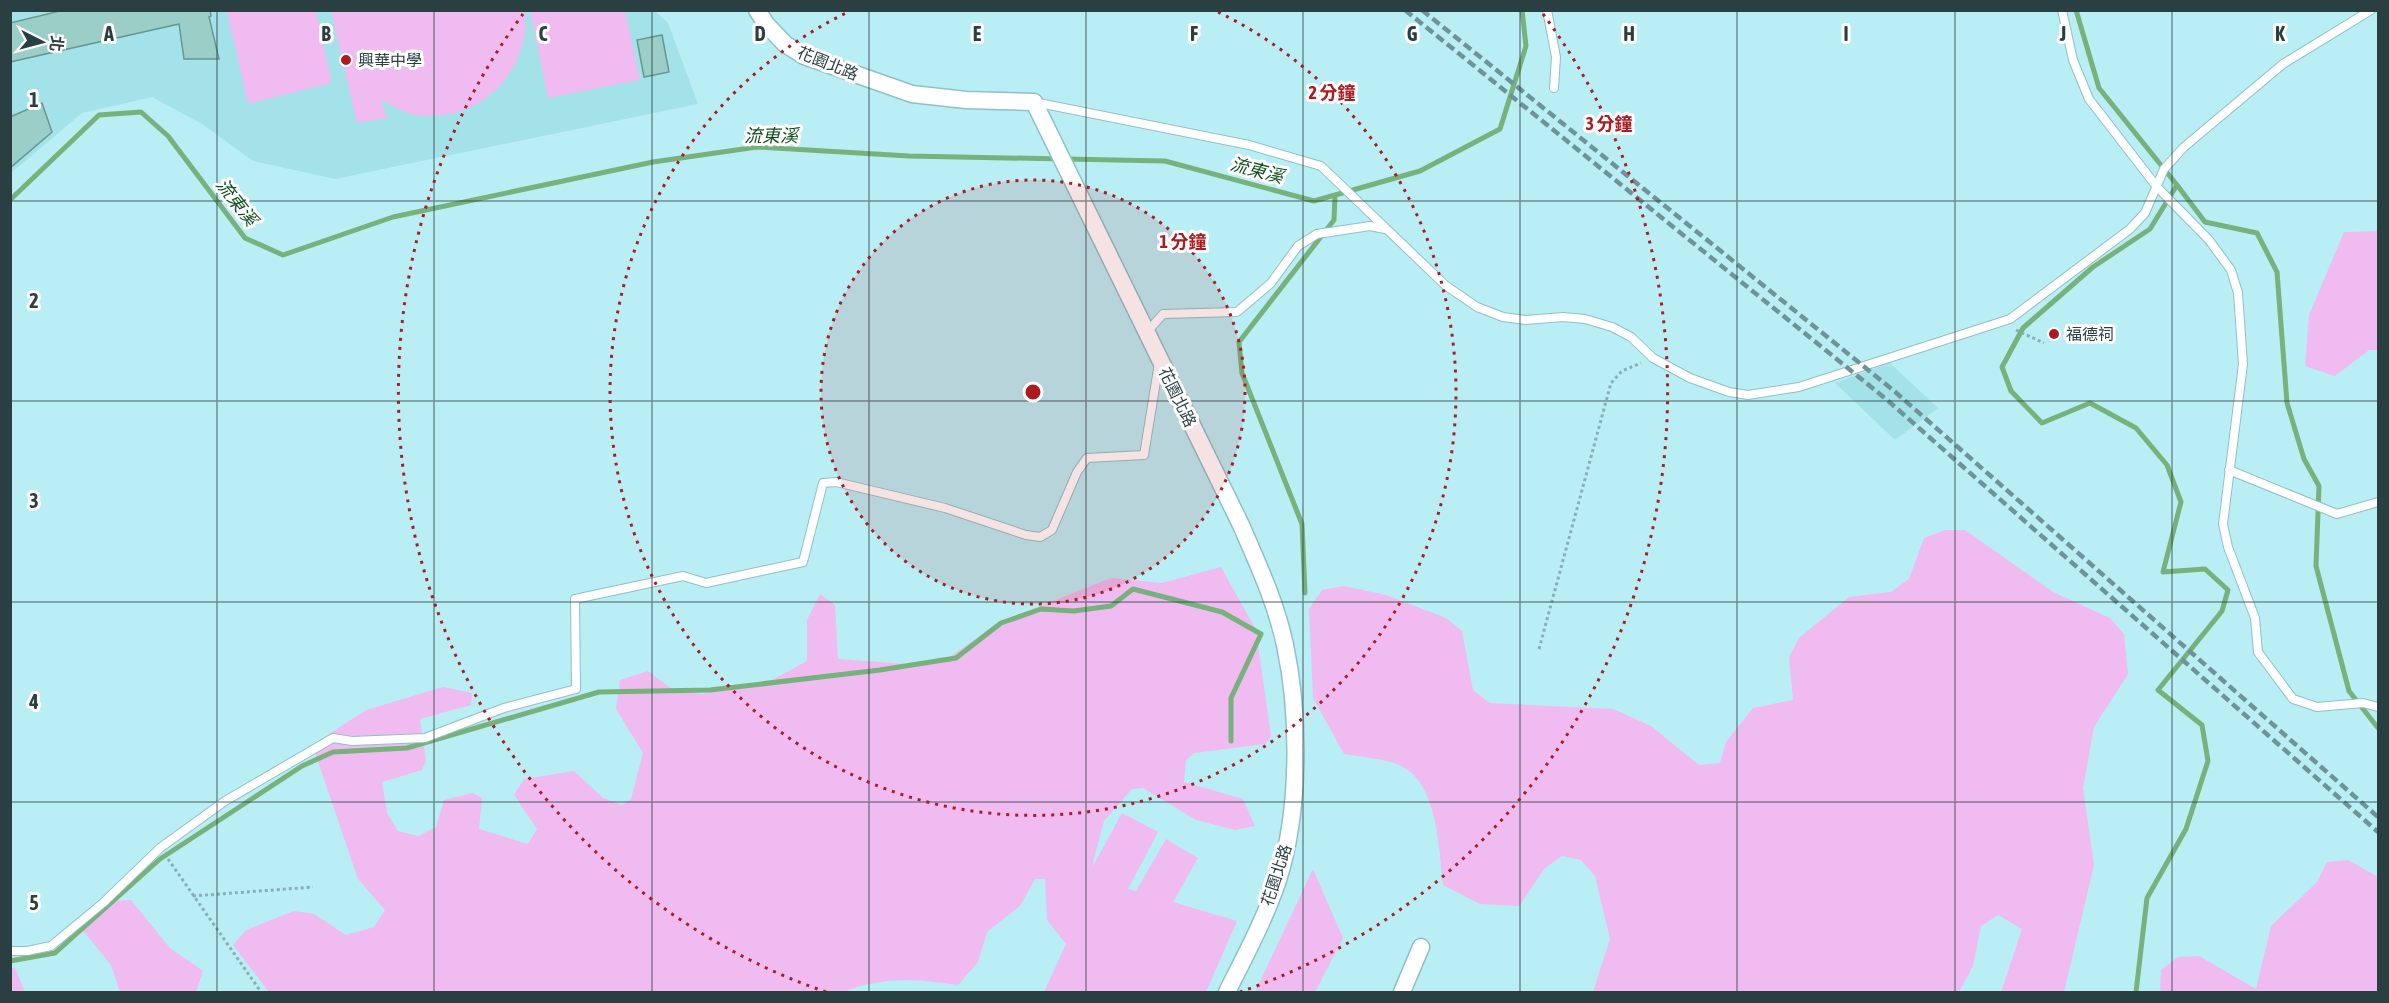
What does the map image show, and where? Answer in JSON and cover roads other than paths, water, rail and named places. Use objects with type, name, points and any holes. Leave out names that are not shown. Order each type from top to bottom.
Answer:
[{"type":"street","name":"花園北路","points":[[757,10],[766,24],[785,44],[804,56],[912,94],[947,99],[1034,102],[1241,525],[1268,590],[1285,645],[1295,765],[1292,825],[1278,880],[1227,993]]},
{"type":"street","points":[[1402,993],[1421,947]]},
{"type":"lane","points":[[1547,10],[1556,57],[1554,88]]},
{"type":"lane","points":[[2062,10],[2073,60],[2089,99],[2159,186],[2209,240],[2231,270],[2238,293],[2243,364],[2223,524],[2228,547],[2255,618],[2258,652],[2293,699],[2317,707],[2363,703],[2379,707]]},
{"type":"lane","points":[[1034,102],[1250,145],[1301,158],[1322,166],[1445,285],[1477,307],[1503,317],[1526,320],[1563,317],[1612,327],[1631,337],[1653,358],[1690,378],[1729,392],[1756,394],[1799,387],[2010,319],[2130,229],[2145,213],[2159,186],[2164,169],[2184,147],[2283,64],[2371,10]]},
{"type":"lane","points":[[1146,333],[1163,314],[1237,312],[1271,283],[1298,246],[1317,234],[1370,226],[1383,227]]},
{"type":"lane","points":[[10,951],[51,946],[104,903],[160,848],[225,801],[333,738],[352,741],[425,738],[504,708],[576,689],[575,600],[683,576],[706,583],[803,562],[822,483],[836,483],[945,508],[1026,535],[1040,537],[1052,530],[1077,472],[1087,459],[1144,455],[1159,360]]},
{"type":"lane","points":[[2229,470],[2337,514],[2379,502]]},
{"type":"waterway","name":"流東溪","points":[[10,200],[99,115],[141,112],[168,136],[245,238],[283,255],[393,217],[653,162],[757,147],[909,156],[1165,161],[1314,201],[1420,171],[1500,129],[1526,46],[1522,10]]},
{"type":"waterway","points":[[2076,10],[2099,88],[2177,185],[2150,229],[2093,267],[2023,328],[2002,367],[2011,391],[2042,423],[2090,403],[2136,428],[2167,465],[2181,502],[2163,572],[2205,569],[2228,590],[2222,611],[2158,690],[2202,725],[2208,761],[2186,829],[2147,898],[2136,992]]},
{"type":"waterway","points":[[2177,185],[2205,222],[2257,233],[2277,272],[2287,403],[2304,459],[2319,486],[2316,566],[2349,691],[2378,728]]},
{"type":"waterway","points":[[1305,593],[1302,524],[1242,373],[1239,342],[1334,220],[1335,195]]},
{"type":"waterway","points":[[10,961],[55,953],[160,859],[302,766],[333,752],[407,748],[599,692],[710,690],[880,670],[956,658],[1001,623],[1041,609],[1074,611],[1111,606],[1133,589],[1222,612],[1261,634],[1231,698],[1231,741]]},
{"type":"railway","points":[[1405,10],[1886,399],[2378,832]]},
{"type":"railway","points":[[1422,10],[1893,390],[2378,817]]},
{"type":"place","name":"興華中學","points":[[346,60]]},
{"type":"place","name":"福德祠","points":[[2054,334]]}]
